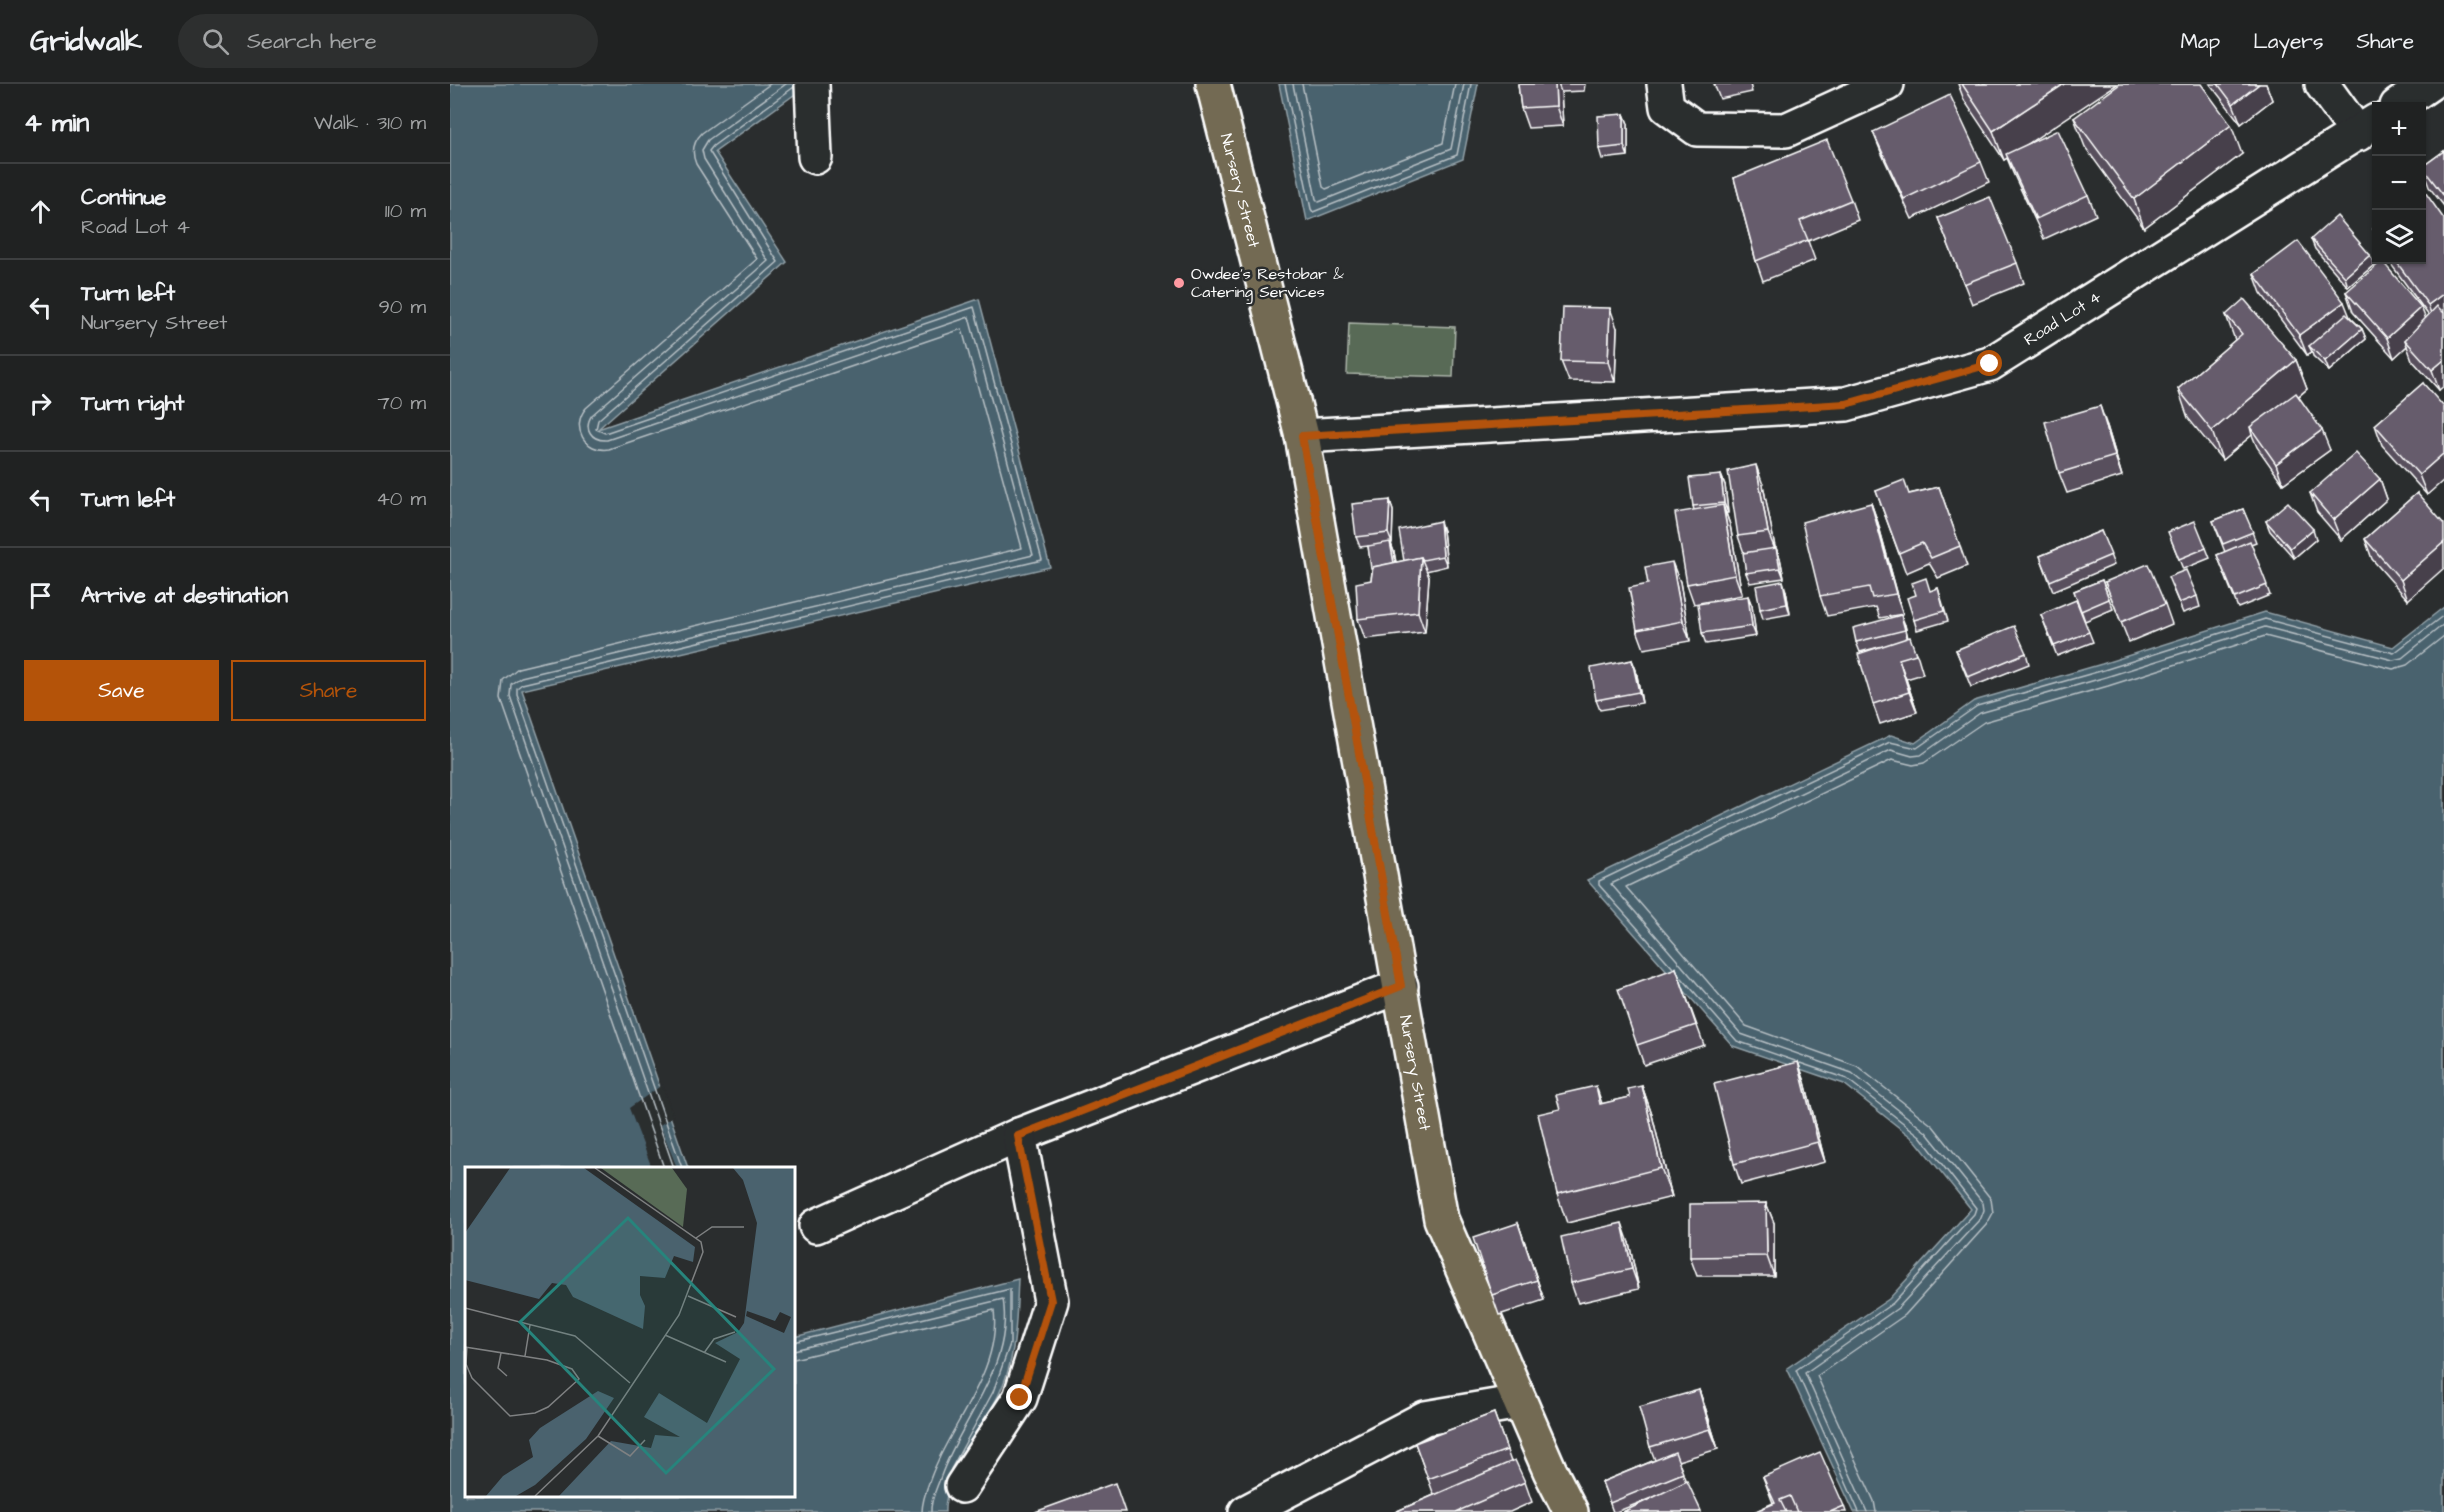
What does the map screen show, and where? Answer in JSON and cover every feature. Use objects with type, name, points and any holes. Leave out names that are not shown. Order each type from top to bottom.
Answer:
[{"type":"main road","name":"Nursery Street","points":[[1213,84],[1302,436],[1441,1219],[1570,1512]]},
{"type":"street","points":[[812,84],[815,157]]},
{"type":"street","points":[[1664,84],[1667,107],[1697,129],[1786,130],[1887,84]]},
{"type":"street","name":"Road Lot 4","points":[[1302,436],[1846,404],[1990,364],[2367,128],[2322,84]]},
{"type":"street","points":[[2403,102],[2429,84]]},
{"type":"street","points":[[816,1226],[1018,1136],[1401,986]]},
{"type":"street","points":[[962,1485],[1020,1398],[1051,1301],[1018,1136]]},
{"type":"street","points":[[1246,1512],[1425,1418],[1520,1402]]},
{"type":"green space","points":[[1349,323],[1455,327],[1453,377],[1347,374]]},
{"type":"water","points":[[450,84],[809,84],[715,152],[787,262],[598,429],[979,299],[1050,567],[522,690],[688,1167],[465,1167],[465,1497],[795,1497],[795,1337],[1018,1279],[1016,1324],[1009,1368],[998,1396],[957,1469],[946,1499],[945,1512],[450,1512]]},
{"type":"water","points":[[1279,84],[1478,84],[1463,159],[1307,221]]},
{"type":"water","points":[[2444,607],[2444,1512],[1854,1512],[1787,1368],[1889,1299],[1971,1209],[1916,1141],[1844,1084],[1733,1046],[1587,880],[1891,735],[1915,743],[1974,701],[2102,664],[2265,612],[2393,647]]},
{"type":"pier","points":[[662,1085],[673,1116],[660,1125],[677,1167],[652,1167],[629,1108]]},
{"type":"building","points":[[1518,84],[1555,84],[1556,106],[1521,108]]},
{"type":"building","points":[[1962,84],[2064,84],[1993,131]]},
{"type":"building","points":[[2120,84],[2201,84],[2231,125],[2134,199],[2074,118]]},
{"type":"building","points":[[2218,84],[2259,84],[2233,104]]},
{"type":"building","points":[[1950,95],[1981,162],[1904,199],[1873,132]]},
{"type":"building","points":[[1624,114],[1624,146],[1599,149],[1598,116]]},
{"type":"building","points":[[2058,130],[2088,195],[2036,219],[2006,154]]},
{"type":"building","points":[[1827,140],[1851,200],[1800,221],[1808,240],[1756,261],[1734,178]]},
{"type":"building","points":[[2444,151],[2444,196],[2426,172],[2426,164]]},
{"type":"building","points":[[2426,193],[2444,219],[2444,293],[2428,305],[2398,264],[2426,264]]},
{"type":"building","points":[[1990,197],[2017,263],[1964,284],[1938,218]]},
{"type":"building","points":[[2337,216],[2370,255],[2345,277],[2311,239]]},
{"type":"building","points":[[2298,241],[2344,302],[2299,335],[2254,274]]},
{"type":"building","points":[[2379,264],[2385,264],[2421,307],[2387,338],[2346,292]]},
{"type":"building","points":[[2244,299],[2296,360],[2212,431],[2178,389],[2242,334],[2226,315]]},
{"type":"building","points":[[2437,306],[2444,313],[2444,360],[2432,370],[2405,340]]},
{"type":"building","points":[[1563,307],[1610,308],[1608,362],[1561,361]]},
{"type":"building","points":[[2346,314],[2362,329],[2325,361],[2309,346]]},
{"type":"building","points":[[2423,383],[2444,407],[2444,453],[2419,475],[2375,425]]},
{"type":"building","points":[[2296,393],[2322,430],[2276,464],[2250,427]]},
{"type":"building","points":[[2100,406],[2115,456],[2059,473],[2045,422]]},
{"type":"building","points":[[2356,453],[2380,479],[2333,520],[2310,493]]},
{"type":"building","points":[[1756,465],[1768,532],[1738,536],[1728,471]]},
{"type":"building","points":[[1721,475],[1724,503],[1693,506],[1689,478]]},
{"type":"building","points":[[1904,480],[1909,494],[1939,487],[1960,546],[1931,558],[1922,543],[1899,553],[1876,491]]},
{"type":"building","points":[[2417,493],[2444,524],[2444,542],[2401,580],[2365,539]]},
{"type":"building","points":[[1390,500],[1388,533],[1356,537],[1352,504]]},
{"type":"building","points":[[2288,502],[2313,529],[2290,548],[2266,521]]},
{"type":"building","points":[[1871,503],[1896,594],[1872,598],[1869,587],[1820,596],[1802,522]]},
{"type":"building","points":[[1723,505],[1735,575],[1687,584],[1675,513]]},
{"type":"building","points":[[2243,509],[2253,532],[2223,544],[2213,521]]},
{"type":"building","points":[[1440,521],[1443,556],[1423,560],[1421,557],[1404,561],[1399,530]]},
{"type":"building","points":[[2195,521],[2206,548],[2179,559],[2168,532]]},
{"type":"building","points":[[2101,531],[2111,555],[2050,581],[2040,556]]},
{"type":"building","points":[[2250,541],[2267,585],[2235,598],[2217,555]]},
{"type":"building","points":[[1390,542],[1394,563],[1371,569],[1368,546]]},
{"type":"building","points":[[1776,548],[1780,568],[1746,573],[1743,553]]},
{"type":"building","points":[[1421,557],[1418,612],[1358,619],[1356,583],[1371,580],[1373,567]]},
{"type":"building","points":[[1672,562],[1683,621],[1637,630],[1629,588],[1648,584],[1645,567]]},
{"type":"building","points":[[2148,564],[2165,604],[2121,622],[2105,582]]},
{"type":"building","points":[[2186,570],[2197,596],[2179,603],[2168,577]]},
{"type":"building","points":[[1926,578],[1930,591],[1938,588],[1944,611],[1914,620],[1907,598],[1916,595],[1912,583]]},
{"type":"building","points":[[2102,580],[2109,599],[2081,611],[2074,591]]},
{"type":"building","points":[[1783,581],[1787,604],[1760,609],[1756,586]]},
{"type":"building","points":[[1748,596],[1752,626],[1702,633],[1698,604]]},
{"type":"building","points":[[2076,600],[2089,632],[2054,646],[2041,615]]},
{"type":"building","points":[[1901,615],[1905,630],[1856,642],[1853,628]]},
{"type":"building","points":[[2014,626],[2026,653],[1968,677],[1956,650]]},
{"type":"building","points":[[1910,637],[1916,654],[1899,659],[1909,692],[1873,704],[1858,654]]},
{"type":"building","points":[[1632,660],[1639,692],[1596,700],[1591,668]]},
{"type":"building","points":[[1676,968],[1696,1025],[1637,1045],[1618,989]]},
{"type":"building","points":[[1798,1062],[1818,1142],[1734,1164],[1714,1084]]},
{"type":"building","points":[[1596,1086],[1600,1104],[1630,1097],[1628,1089],[1642,1086],[1661,1168],[1557,1194],[1538,1114],[1560,1109],[1556,1095]]},
{"type":"building","points":[[1766,1203],[1767,1256],[1690,1257],[1690,1204]]},
{"type":"building","points":[[1518,1223],[1537,1280],[1492,1295],[1473,1238]]},
{"type":"building","points":[[1622,1223],[1632,1269],[1571,1283],[1561,1237]]},
{"type":"building","points":[[1699,1390],[1710,1429],[1650,1447],[1639,1407]]},
{"type":"building","points":[[1494,1413],[1507,1450],[1428,1479],[1415,1443]]},
{"type":"building","points":[[1675,1452],[1683,1473],[1610,1503],[1602,1482]]},
{"type":"building","points":[[1820,1452],[1844,1506],[1830,1512],[1797,1512],[1790,1496],[1780,1500],[1786,1512],[1754,1512],[1775,1503],[1763,1477]]},
{"type":"building","points":[[1515,1460],[1525,1482],[1456,1512],[1395,1512]]},
{"type":"building","points":[[1687,1481],[1701,1511],[1699,1512],[1623,1512]]},
{"type":"building","points":[[1115,1483],[1125,1512],[1035,1512]]},
{"type":"place","name":"Owdee’s Restobar & Catering Services","points":[[1179,283]]},
{"type":"route","points":[[1020,1398],[1051,1301],[1018,1136],[1401,986],[1302,436],[1846,404],[1990,364]]}]
